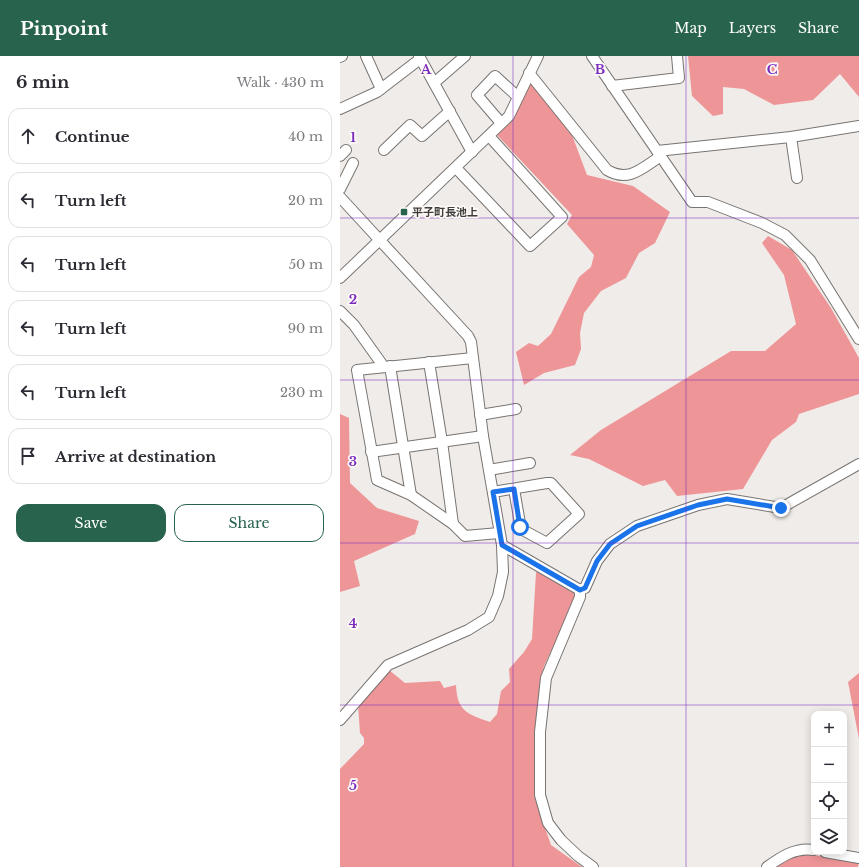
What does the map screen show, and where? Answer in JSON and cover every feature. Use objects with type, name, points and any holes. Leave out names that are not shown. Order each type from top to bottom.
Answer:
[{"type":"street","points":[[366,56],[381,89]]},
{"type":"street","points":[[434,84],[465,56]]},
{"type":"street","points":[[340,277],[509,116],[538,56]]},
{"type":"street","points":[[592,56],[692,202],[708,202],[762,223],[785,235],[810,260],[859,339]]},
{"type":"street","points":[[612,86],[679,78],[677,56]]},
{"type":"street","points":[[340,109],[381,89],[419,57],[472,152]]},
{"type":"street","points":[[529,73],[607,170],[617,176],[630,175],[659,153],[791,137],[859,126]]},
{"type":"street","points":[[501,123],[477,95],[495,76],[518,97]]},
{"type":"street","points":[[384,150],[410,124],[422,136],[450,111]]},
{"type":"street","points":[[456,168],[530,246],[562,217],[489,136]]},
{"type":"street","points":[[791,137],[797,178]]},
{"type":"street","points":[[340,189],[354,163]]},
{"type":"street","points":[[340,197],[468,336],[471,342],[483,436],[502,545],[503,572],[498,596],[489,617],[468,630],[388,665],[340,720]]},
{"type":"street","points":[[340,311],[354,325],[387,367],[411,495]]},
{"type":"street","points":[[473,358],[357,370],[370,452],[377,480],[411,495],[453,524],[465,536],[499,533]]},
{"type":"street","points":[[429,362],[453,524]]},
{"type":"street","points":[[480,415],[516,409]]},
{"type":"street","points":[[370,452],[483,436]]},
{"type":"street","points":[[489,470],[530,464]]},
{"type":"street","points":[[580,590],[585,588],[597,561],[610,544],[637,526],[698,505],[727,499],[781,508],[859,464]]},
{"type":"street","points":[[493,492],[551,483],[579,514],[546,543],[521,529],[514,489]]},
{"type":"street","points":[[502,545],[580,590]]},
{"type":"street","points":[[580,590],[580,597],[546,678],[540,732],[538,775],[540,795],[548,823],[561,840],[578,856],[593,867]]},
{"type":"street","points":[[766,867],[788,853],[811,850]]},
{"type":"street","points":[[842,855],[859,858]]},
{"type":"shaded area","points":[[688,56],[859,56],[859,97],[840,74],[813,100],[774,105],[744,89],[723,87],[723,114],[713,116],[692,96]]},
{"type":"shaded area","points":[[530,80],[572,135],[587,175],[633,186],[670,212],[655,243],[639,253],[626,278],[601,291],[584,313],[580,333],[581,349],[575,365],[544,373],[524,385],[516,352],[529,343],[538,346],[551,334],[579,277],[591,267],[594,255],[567,224],[572,215],[497,135]]},
{"type":"shaded area","points":[[768,236],[792,250],[831,308],[859,358],[859,394],[799,414],[796,422],[772,440],[743,489],[677,496],[665,480],[643,486],[589,459],[570,455],[601,430],[731,351],[765,351],[796,324],[784,275],[762,243]]},
{"type":"shaded area","points":[[340,414],[349,418],[350,483],[377,508],[419,521],[415,534],[354,561],[360,586],[340,592]]},
{"type":"shaded area","points":[[538,570],[573,591],[577,596],[544,666],[540,687],[534,796],[551,845],[582,867],[340,867],[340,769],[364,744],[364,738],[360,733],[358,704],[389,670],[405,683],[440,681],[444,688],[456,685],[458,701],[461,706],[469,714],[490,722],[497,714],[501,691],[510,682],[509,669],[524,652],[532,639],[536,573]]},
{"type":"shaded area","points":[[859,673],[859,739],[848,682]]},
{"type":"shaded area","points":[[808,854],[859,862],[858,867],[776,867],[794,856]]},
{"type":"place","name":"平子町長池上","points":[[404,212]]},
{"type":"route","points":[[520,527],[514,489],[493,492],[502,545],[580,590],[583,590],[597,561],[610,544],[637,526],[698,505],[727,499],[781,508]]}]
